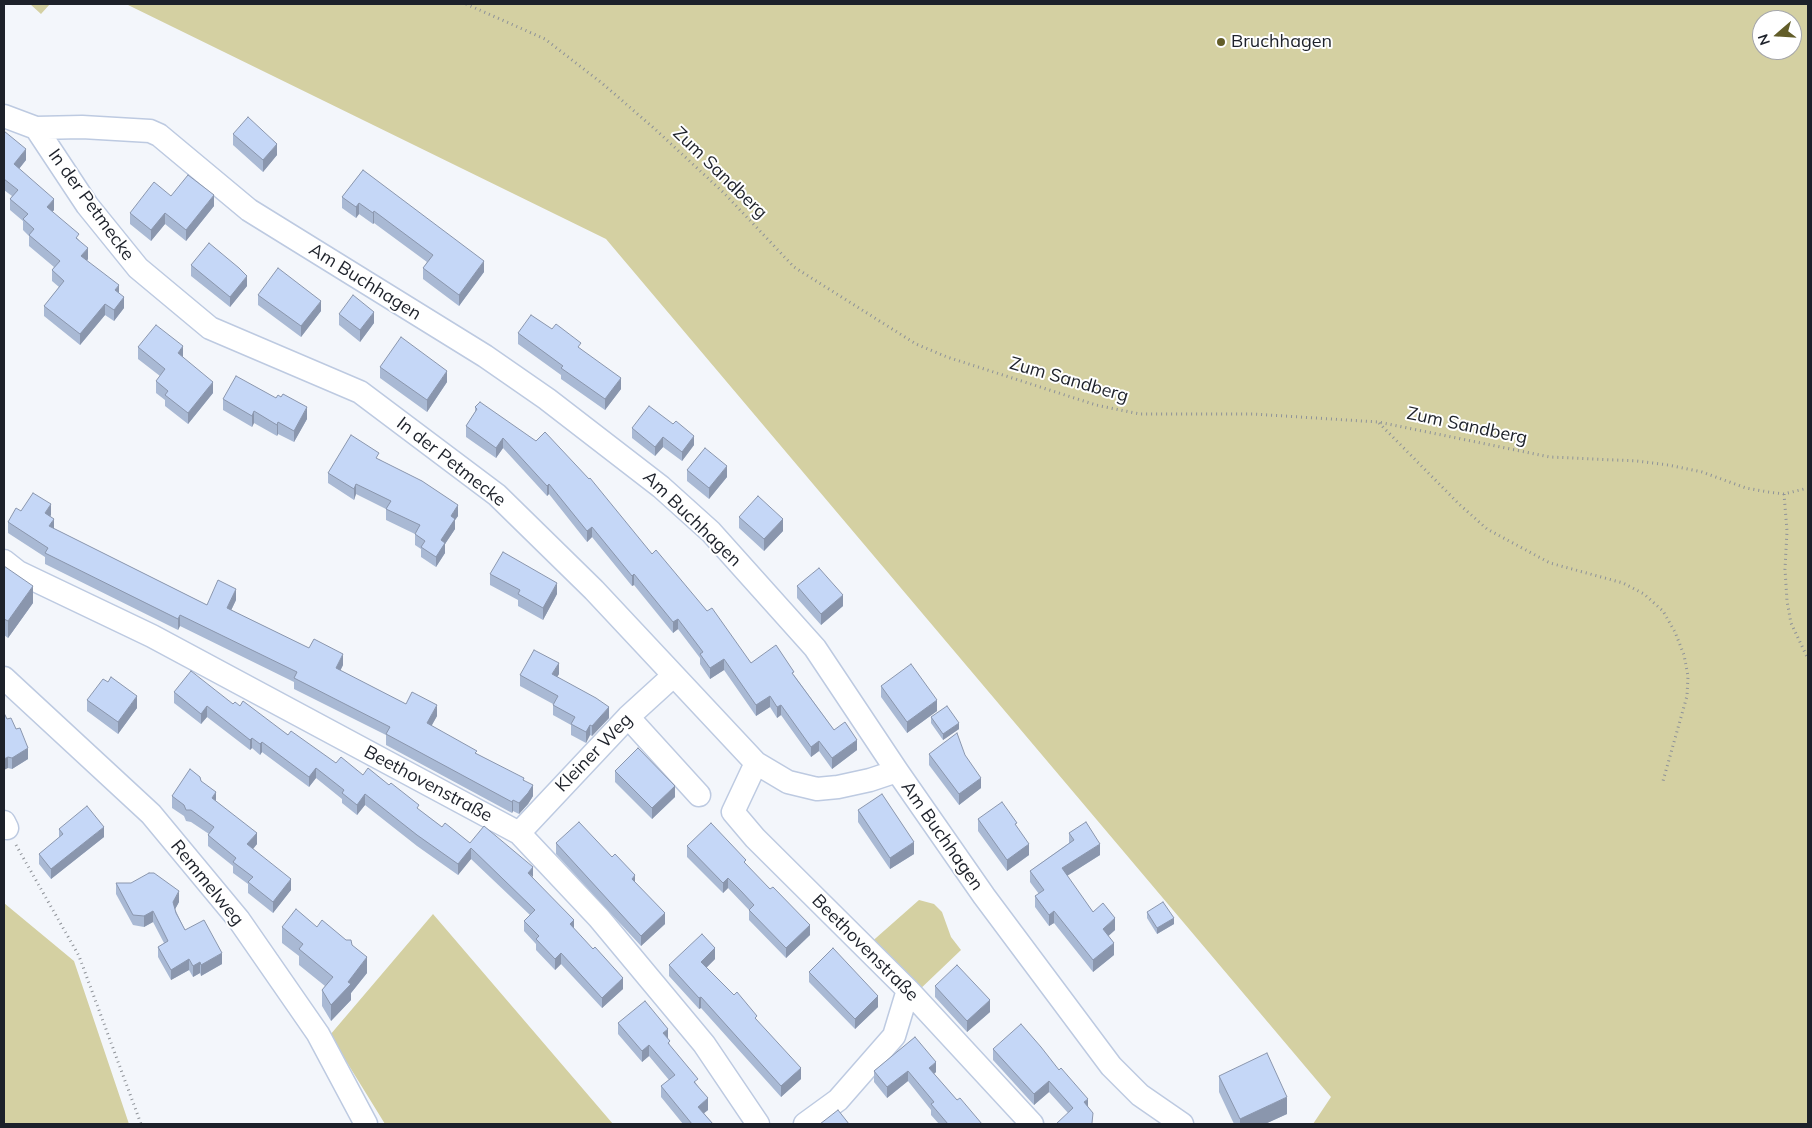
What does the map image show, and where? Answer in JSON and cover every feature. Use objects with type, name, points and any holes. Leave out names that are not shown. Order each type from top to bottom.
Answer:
[{"type":"street","points":[[4,116],[36,128]]},
{"type":"street","name":"Am Buchhagen","points":[[36,128],[82,127],[140,130],[150,131],[159,135],[249,210],[485,356],[594,434],[662,487],[711,532],[815,648],[897,771],[984,896],[1111,1066],[1140,1095],[1182,1124]]},
{"type":"street","name":"In der Petmecke","points":[[36,128],[87,205],[138,268],[210,328],[360,392],[497,495],[594,590],[756,763],[788,782],[817,789],[838,788],[897,771]]},
{"type":"street","name":"Beethovenstraße","points":[[4,561],[18,572],[152,636],[519,833],[599,918],[698,1037],[758,1124]]},
{"type":"street","name":"Kleiner Weg","points":[[519,833],[628,717],[673,676]]},
{"type":"street","name":"Remmelweg","points":[[4,678],[151,814],[239,920],[318,1034],[366,1124]]},
{"type":"street","points":[[628,717],[699,795]]},
{"type":"street","name":"Beethovenstraße","points":[[756,763],[733,812],[756,838],[908,990],[1032,1124]]},
{"type":"street","points":[[805,1124],[838,1100],[894,1036],[908,990]]},
{"type":"path","name":"Zum Sandberg","points":[[466,4],[545,39],[656,130],[724,194],[794,267],[916,344],[947,357],[1096,405],[1140,414],[1253,414],[1378,422],[1550,457],[1637,461],[1668,465],[1702,472],[1746,488],[1784,494],[1808,488]]},
{"type":"path","points":[[1378,422],[1459,504],[1487,529],[1550,563],[1623,583],[1644,594],[1663,611],[1675,632],[1684,655],[1688,676],[1687,696],[1663,781]]},
{"type":"path","points":[[1784,494],[1787,530],[1785,570],[1787,601],[1791,623],[1808,659]]},
{"type":"path","points":[[5,825],[79,956],[142,1124]]},
{"type":"shaded area","points":[[30,4],[50,4],[41,14]]},
{"type":"shaded area","points":[[126,4],[1808,4],[1808,1124],[1313,1124],[1331,1097],[606,239]]},
{"type":"shaded area","points":[[919,900],[934,904],[942,912],[951,937],[961,950],[916,993],[868,945]]},
{"type":"shaded area","points":[[4,903],[74,961],[129,1124],[4,1124]]},
{"type":"shaded area","points":[[433,914],[613,1124],[385,1124],[330,1035]]},
{"type":"building","points":[[248,117],[277,144],[263,160],[233,134]]},
{"type":"building","points":[[4,131],[26,149],[14,164],[54,199],[47,207],[79,234],[76,238],[88,248],[81,256],[119,285],[115,290],[124,297],[114,310],[105,304],[80,334],[44,306],[64,281],[52,270],[60,261],[29,235],[34,229],[23,219],[28,214],[10,199],[18,190],[4,179]]},
{"type":"building","points":[[363,170],[484,261],[459,295],[423,268],[433,255],[374,211],[373,213],[359,203],[356,207],[342,197]]},
{"type":"building","points":[[188,175],[214,195],[186,230],[165,213],[151,230],[130,213],[154,182],[171,196]]},
{"type":"building","points":[[209,243],[247,276],[230,297],[191,265]]},
{"type":"building","points":[[278,268],[321,301],[301,326],[258,295]]},
{"type":"building","points":[[353,295],[374,312],[360,330],[339,314]]},
{"type":"building","points":[[531,315],[552,329],[556,324],[581,343],[578,347],[621,378],[605,399],[561,368],[563,366],[518,333]]},
{"type":"building","points":[[156,325],[183,346],[178,353],[213,382],[188,413],[165,395],[168,391],[156,381],[165,369],[138,347]]},
{"type":"building","points":[[401,337],[447,371],[427,400],[380,367]]},
{"type":"building","points":[[236,376],[276,398],[278,395],[281,397],[283,394],[307,407],[294,431],[278,422],[277,425],[254,411],[252,416],[223,399]]},
{"type":"building","points":[[480,402],[536,441],[545,432],[590,478],[652,554],[656,550],[707,611],[712,608],[751,663],[776,645],[794,672],[792,673],[834,730],[845,722],[857,740],[832,758],[819,741],[811,747],[781,705],[777,707],[770,696],[756,705],[724,659],[710,668],[700,654],[703,652],[678,619],[673,622],[592,527],[587,531],[549,484],[547,486],[503,438],[496,448],[466,426],[477,409],[475,407]]},
{"type":"building","points":[[649,406],[673,424],[676,421],[694,436],[682,452],[663,437],[655,447],[632,428]]},
{"type":"building","points":[[351,435],[379,453],[376,458],[422,481],[458,505],[451,516],[455,519],[441,540],[445,543],[436,557],[421,547],[425,541],[415,534],[420,525],[386,509],[391,501],[356,484],[354,489],[328,473]]},
{"type":"building","points":[[705,448],[727,466],[709,488],[687,470]]},
{"type":"building","points":[[33,493],[51,504],[45,513],[54,519],[49,526],[207,605],[218,580],[236,589],[227,608],[309,648],[314,639],[343,654],[336,668],[406,704],[412,692],[437,705],[427,723],[477,751],[475,753],[524,778],[523,780],[533,785],[519,803],[513,800],[512,802],[386,734],[390,727],[294,678],[297,672],[180,615],[178,619],[45,553],[48,548],[8,522],[16,508],[21,511]]},
{"type":"building","points":[[758,496],[783,519],[764,539],[739,517]]},
{"type":"building","points":[[503,552],[557,583],[543,608],[518,594],[520,590],[490,574]]},
{"type":"building","points":[[4,566],[33,586],[8,621],[4,619]]},
{"type":"building","points":[[819,568],[843,595],[821,614],[797,586]]},
{"type":"building","points":[[534,650],[559,663],[552,674],[609,707],[592,726],[590,725],[586,732],[571,724],[575,717],[553,705],[558,696],[520,675]]},
{"type":"building","points":[[911,664],[937,700],[907,722],[881,686]]},
{"type":"building","points":[[191,671],[233,704],[235,702],[240,706],[243,701],[288,735],[291,731],[336,763],[341,757],[363,775],[368,768],[419,805],[417,808],[442,827],[445,823],[470,843],[484,826],[533,867],[528,873],[574,920],[570,924],[593,949],[595,947],[623,978],[602,998],[561,953],[555,959],[536,939],[539,936],[524,921],[535,910],[471,848],[458,864],[365,794],[357,805],[342,793],[344,790],[316,768],[309,777],[262,742],[260,744],[252,738],[250,740],[207,706],[201,714],[174,692]]},
{"type":"building","points":[[111,677],[137,696],[118,722],[87,700],[103,679],[108,682]]},
{"type":"building","points":[[947,706],[959,723],[943,734],[931,717]]},
{"type":"building","points":[[4,713],[7,719],[11,718],[16,729],[20,728],[28,748],[12,758],[4,759]]},
{"type":"building","points":[[957,733],[965,755],[981,778],[959,794],[929,754]]},
{"type":"building","points":[[638,748],[675,786],[652,808],[615,771]]},
{"type":"building","points":[[190,769],[200,777],[201,781],[216,792],[212,798],[257,833],[247,844],[291,879],[273,902],[248,882],[253,877],[233,862],[236,858],[208,835],[214,827],[191,810],[186,810],[184,805],[172,796]]},
{"type":"building","points":[[882,794],[914,842],[890,858],[858,810]]},
{"type":"building","points":[[1002,802],[1029,844],[1007,860],[978,819]]},
{"type":"building","points":[[87,806],[104,827],[51,869],[39,854],[63,834],[59,829]]},
{"type":"building","points":[[579,822],[612,857],[615,854],[635,875],[632,879],[665,913],[641,936],[556,843]]},
{"type":"building","points":[[1086,822],[1100,844],[1062,868],[1093,912],[1103,903],[1115,918],[1103,929],[1114,943],[1093,960],[1054,911],[1049,915],[1035,896],[1044,890],[1030,871],[1074,840],[1069,833]]},
{"type":"building","points":[[711,823],[770,889],[773,887],[810,925],[786,948],[749,910],[754,905],[741,891],[728,878],[723,883],[687,846]]},
{"type":"building","points":[[149,873],[154,873],[179,891],[173,902],[176,913],[185,930],[204,920],[222,953],[201,965],[200,962],[193,966],[189,959],[171,970],[158,947],[168,941],[153,911],[144,916],[133,915],[116,883],[131,883]]},
{"type":"building","points":[[1163,902],[1174,918],[1157,928],[1147,912]]},
{"type":"building","points":[[296,909],[317,927],[322,920],[346,940],[351,940],[352,945],[367,957],[348,982],[351,984],[331,1005],[322,990],[333,977],[299,949],[303,944],[282,927]]},
{"type":"building","points":[[702,934],[715,948],[701,962],[734,995],[737,992],[757,1016],[755,1018],[801,1068],[781,1086],[701,997],[699,998],[669,965]]},
{"type":"building","points":[[833,948],[878,996],[855,1019],[809,972]]},
{"type":"building","points":[[957,965],[990,1000],[967,1021],[935,986]]},
{"type":"building","points":[[645,1001],[668,1029],[663,1033],[670,1041],[668,1043],[698,1079],[694,1082],[708,1098],[698,1107],[713,1124],[692,1124],[661,1086],[675,1075],[649,1045],[642,1051],[618,1023]]},
{"type":"building","points":[[1021,1024],[1059,1070],[1061,1068],[1088,1099],[1084,1102],[1093,1113],[1091,1124],[1056,1124],[1073,1108],[1049,1081],[1034,1094],[993,1049]]},
{"type":"building","points":[[915,1037],[936,1062],[929,1068],[957,1100],[960,1098],[982,1124],[948,1124],[931,1104],[934,1102],[908,1071],[887,1087],[874,1071]]},
{"type":"building","points":[[1267,1053],[1287,1097],[1240,1119],[1219,1076]]},
{"type":"building","points":[[838,1110],[849,1124],[820,1124]]},
{"type":"place","name":"Bruchhagen","points":[[1221,42]]}]
